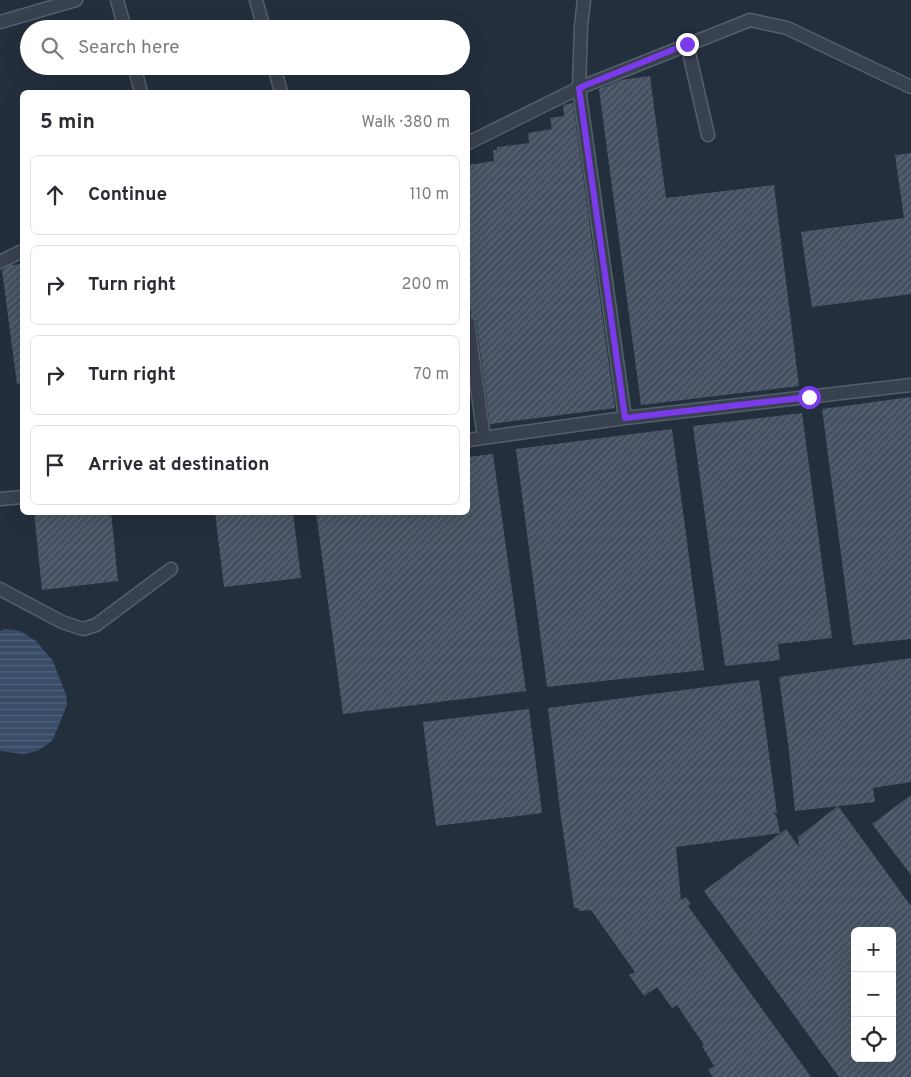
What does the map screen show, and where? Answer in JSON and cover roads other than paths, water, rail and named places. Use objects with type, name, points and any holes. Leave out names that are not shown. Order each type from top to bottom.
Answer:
[{"type":"street","points":[[0,22],[62,2],[76,0]]},
{"type":"street","points":[[117,0],[123,20]]},
{"type":"street","points":[[256,0],[262,20]]},
{"type":"street","points":[[584,0],[581,26],[579,88],[625,418]]},
{"type":"street","points":[[470,142],[579,88],[750,20],[787,28],[911,87]]},
{"type":"street","points":[[687,44],[708,135]]},
{"type":"street","points":[[136,75],[140,90]]},
{"type":"street","points":[[276,75],[280,90]]},
{"type":"street","points":[[0,262],[20,253]]},
{"type":"street","points":[[470,336],[484,438]]},
{"type":"street","points":[[470,440],[625,418],[911,385]]},
{"type":"street","points":[[0,500],[20,497]]},
{"type":"street","points":[[0,589],[62,622],[83,630],[96,625],[172,569]]},
{"type":"water","points":[[5,629],[20,631],[36,641],[53,661],[66,695],[67,705],[53,739],[37,751],[23,754],[0,751],[0,631]]}]
